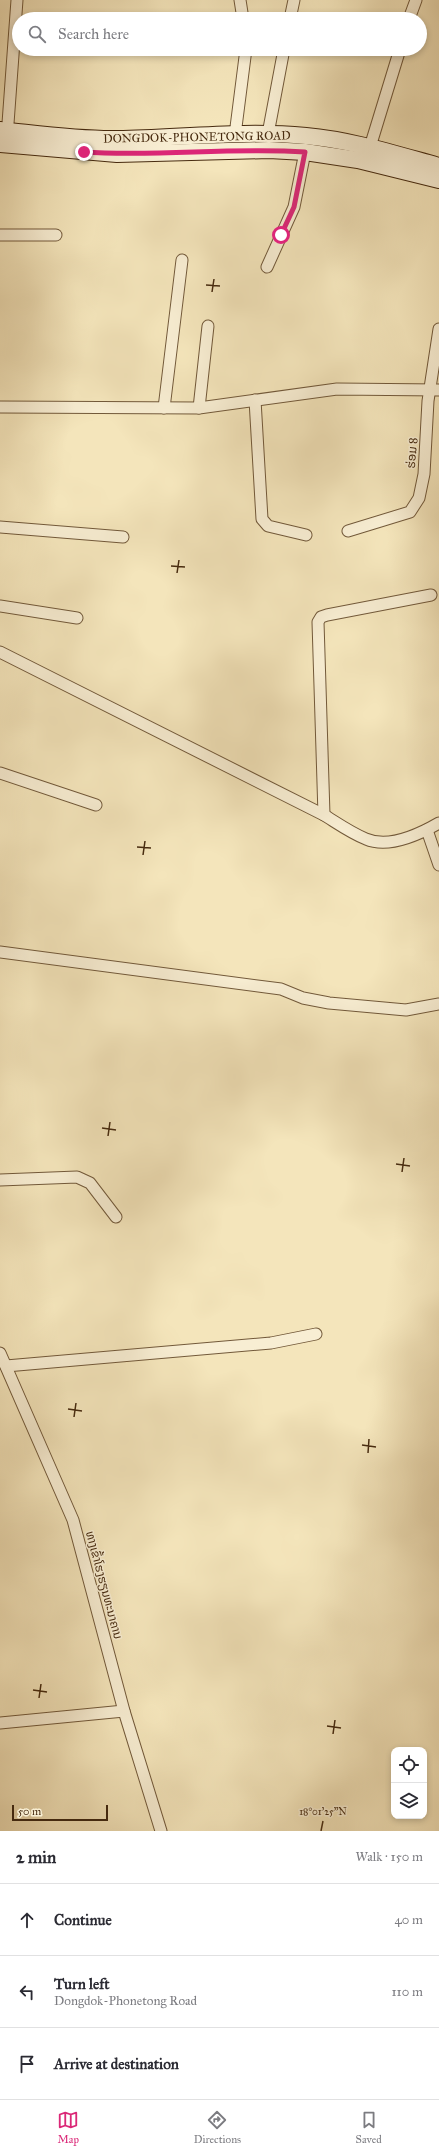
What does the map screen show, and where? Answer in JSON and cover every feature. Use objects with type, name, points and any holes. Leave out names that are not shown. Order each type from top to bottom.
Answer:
[{"type":"main road","name":"DONGDOK-PHONETONG ROAD","points":[[3,137],[111,139],[268,134],[306,136],[370,147],[439,166]]},
{"type":"main road","name":"DONGDOK-PHONETONG ROAD","points":[[3,137],[117,154],[269,150],[305,152],[358,160],[439,180]]},
{"type":"street","points":[[17,0],[17,12]]},
{"type":"street","points":[[240,0],[243,12]]},
{"type":"street","points":[[291,12],[294,0]]},
{"type":"street","points":[[412,12],[416,0]]},
{"type":"street","points":[[3,137],[13,56]]},
{"type":"street","points":[[235,135],[245,56]]},
{"type":"street","points":[[268,134],[283,56]]},
{"type":"street","points":[[370,147],[398,56]]},
{"type":"street","points":[[267,267],[294,207],[305,152]]},
{"type":"street","points":[[0,235],[56,235]]},
{"type":"street","points":[[164,408],[182,260]]},
{"type":"street","points":[[199,408],[208,326]]},
{"type":"street","name":"ຮ່ອມ 8","points":[[348,532],[410,512],[419,498],[424,474],[435,389],[439,329]]},
{"type":"street","points":[[0,407],[199,408],[337,388],[435,389]]},
{"type":"street","points":[[255,400],[262,519],[268,526],[306,535]]},
{"type":"street","points":[[0,527],[122,537]]},
{"type":"street","points":[[324,814],[318,622],[321,617],[327,615],[431,595]]},
{"type":"street","points":[[0,606],[76,618]]},
{"type":"street","points":[[0,652],[324,814],[367,840],[383,841],[401,839],[427,830],[439,823]]},
{"type":"street","points":[[0,773],[96,805]]},
{"type":"street","points":[[427,830],[439,865]]},
{"type":"street","points":[[0,952],[281,989],[303,998],[329,1003],[406,1010],[439,1004]]},
{"type":"street","points":[[0,1180],[77,1177],[90,1183],[116,1217]]},
{"type":"street","points":[[6,1366],[271,1343],[316,1334]]},
{"type":"street","name":"ທາງເຂົ້າໂຮງຮຽນທະນາຄານ","points":[[0,1353],[73,1520],[124,1711],[161,1831]]},
{"type":"street","points":[[0,1723],[124,1711]]},
{"type":"route","points":[[84,152],[152,154],[269,150],[305,152],[294,207],[281,235]]}]
